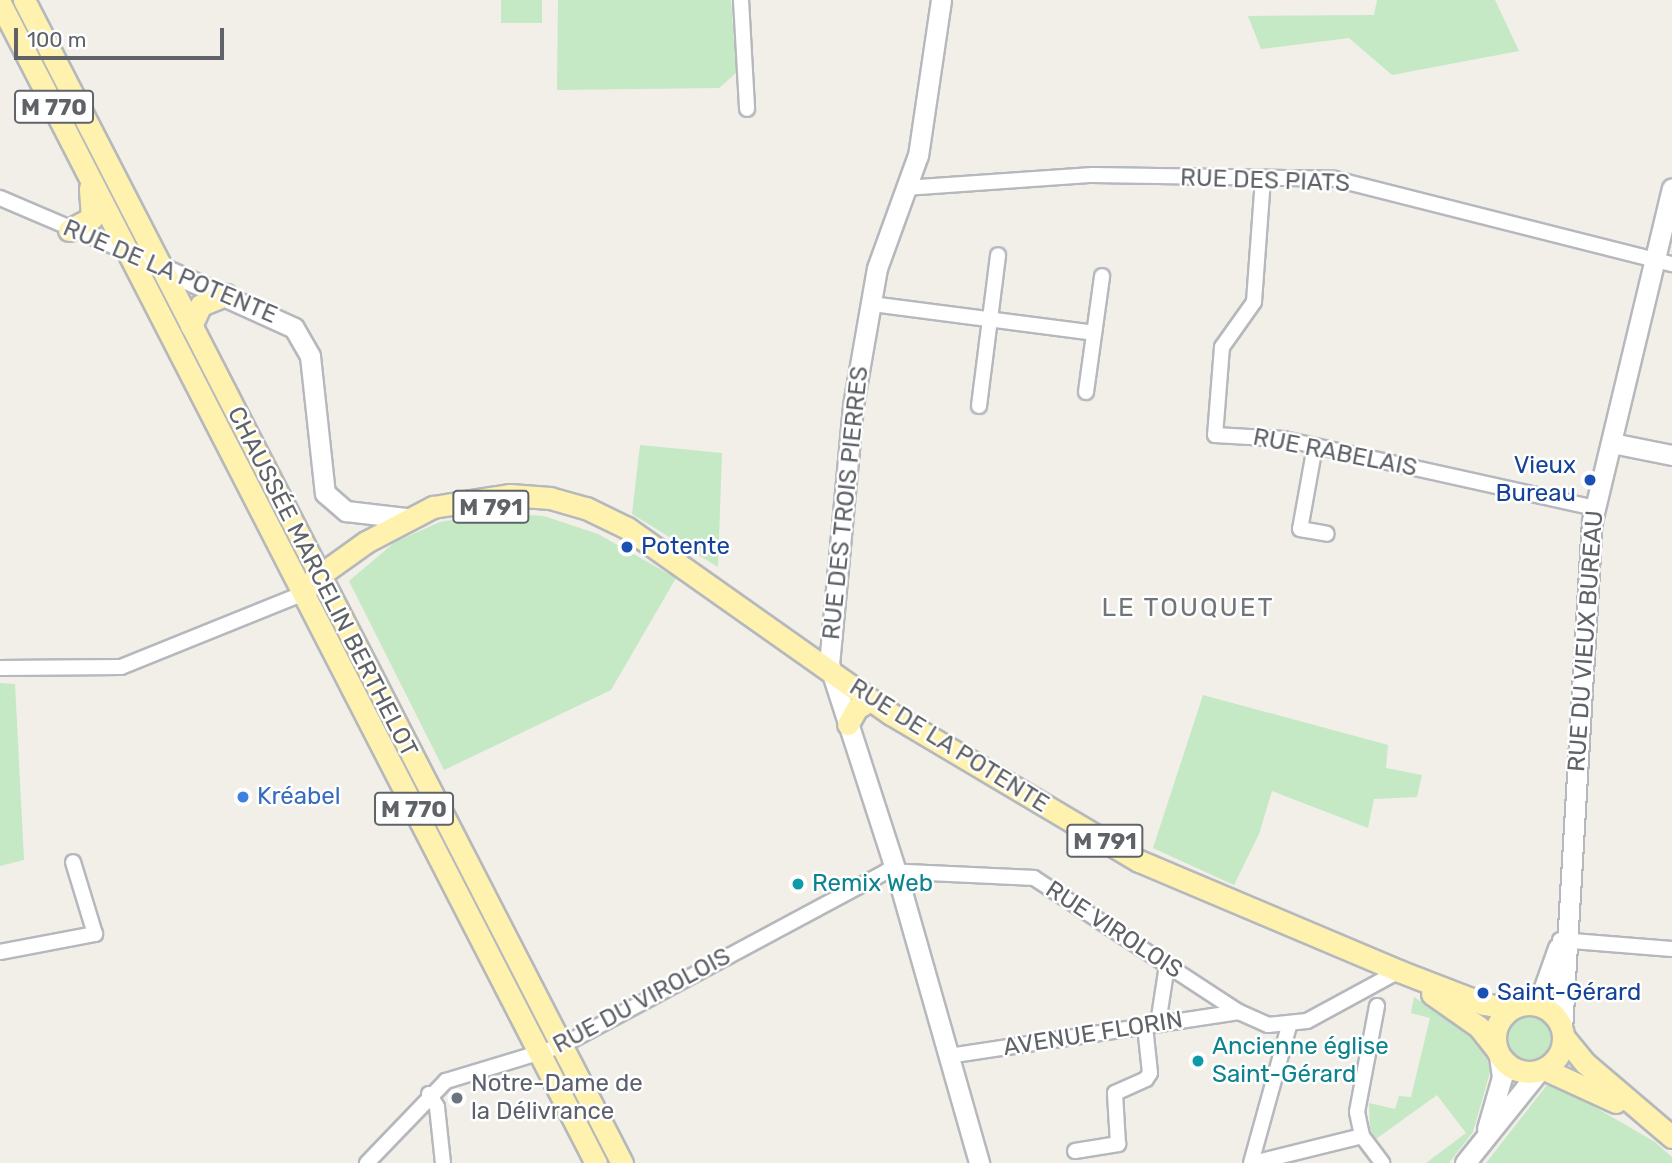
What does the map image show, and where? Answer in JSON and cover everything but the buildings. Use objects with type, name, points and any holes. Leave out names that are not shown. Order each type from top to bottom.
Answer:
[{"type":"main road","name":"CHAUSSÉE MARCELIN BERTHELOT","points":[[24,0],[191,326],[539,1054],[596,1163]]},
{"type":"main road","name":"CHAUSSÉE MARCELIN BERTHELOT","points":[[0,3],[226,442],[315,584],[405,742],[622,1163]]},
{"type":"main road","points":[[69,230],[84,225],[94,215],[84,166]]},
{"type":"main road","points":[[191,326],[201,305],[226,295]]},
{"type":"main road","name":"RUE DE LA POTENTE","points":[[315,584],[406,518],[464,499],[550,498],[608,517],[667,561],[871,700],[1139,860],[1398,971],[1484,1004],[1519,1007]]},
{"type":"main road","name":"RUE DE LA POTENTE","points":[[315,584],[404,531],[454,512],[488,507],[541,510],[581,520],[667,561]]},
{"type":"main road","points":[[848,724],[857,708],[871,700]]},
{"type":"main road","name":"RUE DE LA POTENTE","points":[[1398,971],[1472,1021],[1498,1053]]},
{"type":"main road","points":[[1640,1114],[1542,1070],[1514,1069],[1498,1053],[1497,1026],[1519,1007],[1549,1011],[1585,1063],[1640,1114],[1672,1137]]},
{"type":"main road","points":[[1542,1070],[1560,1053],[1563,1033]]},
{"type":"street","points":[[741,0],[747,109]]},
{"type":"street","name":"RUE DES TROIS PIERRES","points":[[941,0],[918,155],[877,268],[847,455],[831,672],[896,871],[978,1163]]},
{"type":"street","name":"RUE DES PIATS","points":[[905,188],[1093,175],[1353,183],[1667,258]]},
{"type":"street","name":"RUE RABELAIS","points":[[1264,179],[1254,302],[1222,347],[1215,435],[1251,435],[1315,446],[1594,508]]},
{"type":"street","name":"RUE DU VIEUX BUREAU","points":[[1563,1033],[1563,940],[1594,508],[1667,258],[1671,196]]},
{"type":"street","name":"RUE DE LA POTENTE","points":[[0,198],[287,322],[304,341],[311,363],[321,479],[330,499],[346,511],[406,518]]},
{"type":"street","points":[[979,405],[998,255]]},
{"type":"street","points":[[1086,392],[1102,275]]},
{"type":"street","points":[[872,304],[1094,333]]},
{"type":"street","points":[[1612,443],[1672,455]]},
{"type":"street","points":[[1315,446],[1300,529],[1327,534]]},
{"type":"street","points":[[0,668],[121,667],[315,584]]},
{"type":"street","points":[[0,953],[95,934],[73,862]]},
{"type":"street","name":"RUE DU VIROLOIS","points":[[367,1163],[429,1094],[454,1077],[561,1046],[877,876],[896,871]]},
{"type":"street","name":"RUE VIROLOIS","points":[[896,871],[1034,878],[1239,1012],[1268,1025],[1289,1026]]},
{"type":"street","points":[[1563,940],[1672,949]]},
{"type":"street","name":"RUE DU VIEUX BUREAU","points":[[1519,1007],[1544,989],[1563,940]]},
{"type":"street","points":[[1075,1151],[1118,1144],[1115,1093],[1142,1082],[1150,1073],[1151,1025],[1167,965]]},
{"type":"street","points":[[1362,1136],[1252,1163],[1289,1026],[1318,1016],[1398,971]]},
{"type":"street","points":[[1377,1006],[1357,1104],[1362,1136],[1382,1163]]},
{"type":"street","name":"AVENUE FLORIN","points":[[948,1056],[1239,1012]]},
{"type":"street","points":[[1481,1142],[1499,1093],[1498,1053]]},
{"type":"street","points":[[1465,1163],[1542,1070]]},
{"type":"street","points":[[429,1094],[437,1107],[443,1163]]},
{"type":"green space","points":[[501,0],[542,0],[542,23],[501,23]]},
{"type":"green space","points":[[558,0],[731,0],[736,73],[719,88],[557,90]]},
{"type":"green space","points":[[1377,0],[1495,0],[1519,51],[1392,75],[1349,38],[1261,49],[1248,16],[1374,15]]},
{"type":"green space","points":[[640,445],[722,453],[718,567],[632,514]]},
{"type":"green space","points":[[490,513],[544,516],[598,534],[676,578],[611,690],[444,770],[349,581],[395,542],[440,522]]},
{"type":"green space","points":[[0,683],[15,684],[24,860],[0,866]]},
{"type":"green space","points":[[1203,695],[1388,745],[1386,768],[1422,775],[1417,797],[1374,799],[1368,828],[1272,791],[1259,834],[1234,885],[1153,848]]},
{"type":"green space","points":[[1414,997],[1478,1039],[1491,1069],[1473,1132],[1449,1163],[1426,1163],[1466,1133],[1437,1095],[1376,1139],[1370,1129],[1369,1103],[1395,1109],[1399,1096],[1411,1097],[1430,1018],[1411,1013]]},
{"type":"green space","points":[[1529,1013],[1546,1021],[1554,1038],[1546,1055],[1529,1063],[1512,1055],[1504,1038],[1512,1021]]},
{"type":"green space","points":[[1550,1081],[1655,1142],[1672,1157],[1672,1163],[1486,1163]]},
{"type":"place","name":"Vieux Bureau","points":[[1590,480]]},
{"type":"place","name":"Potente","points":[[627,547]]},
{"type":"place","name":"Kréabel","points":[[243,797]]},
{"type":"place","name":"Remix Web","points":[[798,884]]},
{"type":"place","name":"Saint-Gérard","points":[[1483,993]]},
{"type":"place","name":"Ancienne église Saint-Gérard","points":[[1198,1061]]},
{"type":"place","name":"Notre-Dame de la Délivrance","points":[[457,1098]]},
{"type":"district","name":"LE TOUQUET","points":[[1188,608]]}]
